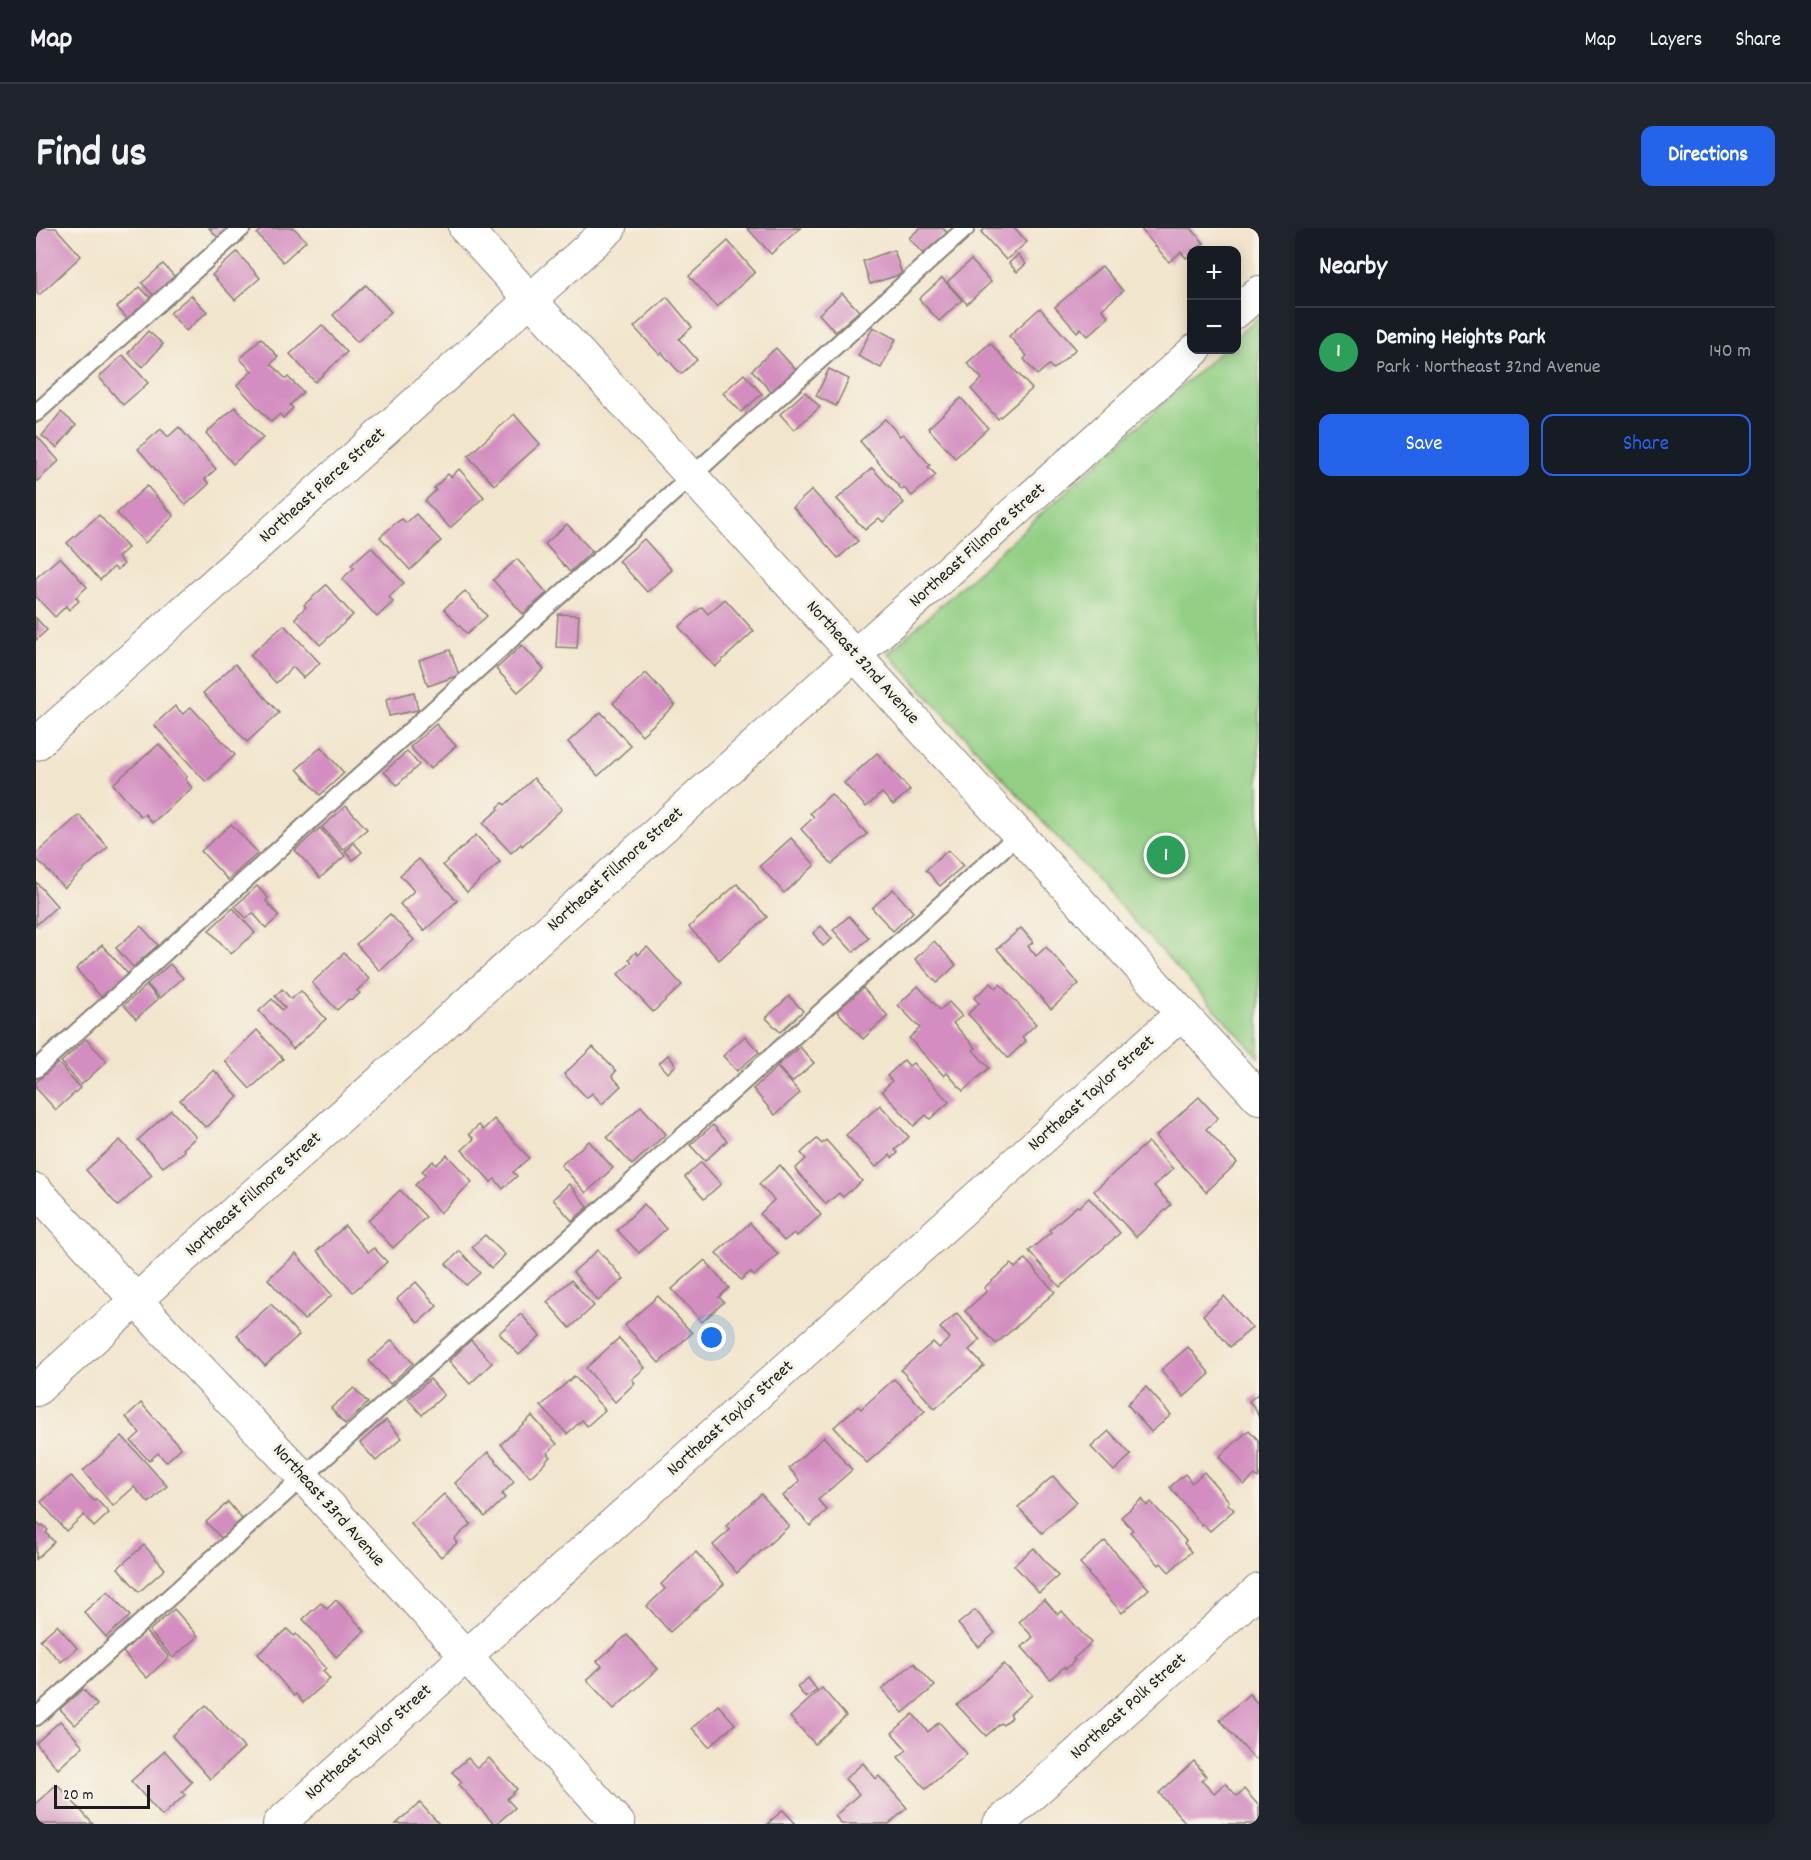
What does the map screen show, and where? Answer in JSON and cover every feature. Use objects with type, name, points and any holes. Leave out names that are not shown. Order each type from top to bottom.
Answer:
[{"type":"street","name":"Northeast 32nd Avenue","points":[[465,228],[1259,1098]]},
{"type":"street","name":"Northeast Pierce Street","points":[[36,744],[610,228]]},
{"type":"street","points":[[1241,308],[1259,292]]},
{"type":"street","name":"Northeast Fillmore Street","points":[[36,1390],[1191,354]]},
{"type":"street","name":"Northeast Taylor Street","points":[[279,1824],[1182,1013]]},
{"type":"street","name":"Northeast 33rd Avenue","points":[[36,1190],[304,1478],[619,1824]]},
{"type":"street","name":"Northeast Polk Street","points":[[999,1824],[1259,1590]]},
{"type":"lane","points":[[36,412],[242,228]]},
{"type":"lane","points":[[36,1070],[966,228]]},
{"type":"lane","points":[[36,1717],[1018,835]]},
{"type":"green space","points":[[1259,316],[1259,1057],[888,653],[1218,354],[1241,354],[1241,332]]},
{"type":"building","points":[[41,228],[56,228],[81,256],[39,295],[36,291],[36,233]]},
{"type":"building","points":[[209,228],[231,228],[219,239]]},
{"type":"building","points":[[263,228],[294,228],[306,241],[283,262],[257,234]]},
{"type":"building","points":[[747,228],[800,228],[771,254]]},
{"type":"building","points":[[920,228],[943,228],[947,233],[923,254],[909,238]]},
{"type":"building","points":[[986,228],[1015,228],[1027,242],[1006,260],[981,232]]},
{"type":"building","points":[[1140,228],[1191,228],[1204,243],[1200,246],[1187,246],[1187,257],[1181,252],[1169,262]]},
{"type":"building","points":[[728,241],[755,272],[717,307],[689,276]]},
{"type":"building","points":[[894,250],[902,274],[870,284],[863,261]]},
{"type":"building","points":[[237,252],[260,278],[235,300],[212,275]]},
{"type":"building","points":[[1018,255],[1026,264],[1017,272],[1009,263]]},
{"type":"building","points":[[971,260],[991,282],[967,304],[947,282]]},
{"type":"building","points":[[163,264],[175,277],[154,296],[142,283]]},
{"type":"building","points":[[1102,266],[1123,291],[1102,309],[1109,317],[1088,336],[1081,328],[1077,332],[1055,307]]},
{"type":"building","points":[[942,278],[962,300],[939,321],[919,299]]},
{"type":"building","points":[[366,285],[391,312],[357,342],[333,315]]},
{"type":"building","points":[[140,287],[152,300],[129,321],[117,307]]},
{"type":"building","points":[[842,293],[859,311],[835,332],[819,314]]},
{"type":"building","points":[[191,295],[207,312],[186,331],[170,313]]},
{"type":"building","points":[[667,297],[692,327],[679,339],[697,360],[681,374],[634,327]]},
{"type":"building","points":[[1040,308],[1076,349],[1053,369],[1049,365],[1037,375],[1024,359],[1027,356],[1009,336]]},
{"type":"building","points":[[322,325],[347,352],[315,382],[290,354]]},
{"type":"building","points":[[873,327],[896,339],[881,368],[858,356]]},
{"type":"building","points":[[148,331],[163,344],[143,367],[128,353]]},
{"type":"building","points":[[261,338],[278,357],[271,364],[303,392],[290,405],[293,408],[283,418],[280,414],[271,422],[237,385],[252,371],[240,359]]},
{"type":"building","points":[[990,343],[1032,389],[998,419],[971,389],[982,379],[967,363]]},
{"type":"building","points":[[776,348],[796,370],[771,392],[752,370]]},
{"type":"building","points":[[123,355],[148,383],[123,405],[99,377]]},
{"type":"building","points":[[829,369],[849,379],[836,406],[816,396]]},
{"type":"building","points":[[744,374],[762,394],[741,412],[723,393]]},
{"type":"building","points":[[805,392],[820,407],[794,430],[780,414]]},
{"type":"building","points":[[961,398],[988,428],[955,458],[928,428]]},
{"type":"building","points":[[235,407],[263,438],[233,464],[206,433]]},
{"type":"building","points":[[61,412],[76,425],[57,448],[42,436]]},
{"type":"building","points":[[514,414],[540,444],[494,485],[468,456]]},
{"type":"building","points":[[885,419],[900,436],[903,434],[936,475],[912,496],[904,488],[902,490],[860,441]]},
{"type":"building","points":[[179,427],[216,469],[205,479],[209,484],[186,505],[138,449],[161,429],[168,437]]},
{"type":"building","points":[[36,435],[59,461],[36,482]]},
{"type":"building","points":[[872,468],[904,503],[883,522],[879,518],[865,530],[837,499]]},
{"type":"building","points":[[459,469],[484,497],[450,528],[425,501],[448,474],[451,477]]},
{"type":"building","points":[[147,486],[174,516],[145,543],[117,513]]},
{"type":"building","points":[[812,490],[858,541],[838,558],[793,507]]},
{"type":"building","points":[[416,514],[441,541],[410,570],[380,537],[397,522],[402,519],[406,523]]},
{"type":"building","points":[[99,515],[128,548],[118,557],[124,564],[117,570],[114,567],[100,580],[67,543]]},
{"type":"building","points":[[567,524],[592,551],[570,572],[545,544]]},
{"type":"building","points":[[644,539],[672,570],[647,592],[619,561]]},
{"type":"building","points":[[371,547],[404,583],[389,597],[393,602],[377,617],[342,579],[354,568],[351,565]]},
{"type":"building","points":[[60,557],[87,587],[76,597],[79,601],[69,610],[66,606],[55,617],[36,597],[36,578]]},
{"type":"building","points":[[517,559],[547,593],[523,614],[493,580]]},
{"type":"building","points":[[326,585],[353,615],[320,645],[295,618],[306,607],[304,605]]},
{"type":"building","points":[[465,591],[487,616],[467,634],[444,609]]},
{"type":"building","points":[[725,599],[754,631],[715,667],[679,627],[702,607],[708,614]]},
{"type":"building","points":[[558,614],[579,615],[577,648],[556,647]]},
{"type":"building","points":[[36,618],[47,630],[36,640]]},
{"type":"building","points":[[284,625],[320,663],[303,678],[293,667],[276,683],[250,655]]},
{"type":"building","points":[[522,645],[544,669],[518,692],[496,669]]},
{"type":"building","points":[[450,650],[459,675],[428,686],[419,660]]},
{"type":"building","points":[[235,664],[279,713],[247,742],[203,693]]},
{"type":"building","points":[[646,673],[675,705],[642,735],[613,703]]},
{"type":"building","points":[[414,692],[418,710],[389,716],[386,699]]},
{"type":"building","points":[[175,706],[183,714],[191,707],[235,755],[206,782],[154,725]]},
{"type":"building","points":[[601,712],[631,746],[598,776],[568,742]]},
{"type":"building","points":[[436,724],[456,746],[430,769],[410,747]]},
{"type":"building","points":[[159,744],[187,777],[185,779],[192,788],[152,823],[145,814],[141,817],[113,784]]},
{"type":"building","points":[[321,747],[344,773],[320,795],[297,769]]},
{"type":"building","points":[[407,751],[419,765],[397,785],[384,772]]},
{"type":"building","points":[[877,753],[910,790],[893,805],[882,793],[866,807],[844,783]]},
{"type":"building","points":[[534,778],[562,809],[522,846],[521,844],[511,853],[483,823],[499,809],[498,807],[503,803],[505,805]]},
{"type":"building","points":[[831,794],[867,834],[832,864],[801,829],[814,817],[810,813]]},
{"type":"building","points":[[346,806],[367,829],[343,850],[322,827]]},
{"type":"building","points":[[79,815],[108,847],[64,888],[36,858],[36,854]]},
{"type":"building","points":[[231,824],[258,853],[228,880],[201,851]]},
{"type":"building","points":[[320,828],[345,856],[320,878],[295,850]]},
{"type":"building","points":[[476,835],[500,862],[467,892],[443,865]]},
{"type":"building","points":[[791,838],[815,865],[784,893],[760,866]]},
{"type":"building","points":[[354,843],[362,852],[353,860],[345,852]]},
{"type":"building","points":[[948,850],[963,866],[940,886],[926,870]]},
{"type":"building","points":[[419,859],[457,901],[424,931],[400,904],[414,891],[400,875]]},
{"type":"building","points":[[36,882],[57,906],[36,925]]},
{"type":"building","points":[[737,884],[767,917],[719,960],[689,927]]},
{"type":"building","points":[[257,886],[279,916],[266,928],[253,913],[246,918],[235,906]]},
{"type":"building","points":[[893,889],[913,912],[893,931],[872,908]]},
{"type":"building","points":[[233,908],[255,933],[231,954],[209,930]]},
{"type":"building","points":[[390,914],[414,940],[380,971],[356,944]]},
{"type":"building","points":[[849,916],[869,938],[853,952],[833,930]]},
{"type":"building","points":[[141,926],[158,945],[133,967],[116,948]]},
{"type":"building","points":[[821,926],[832,939],[823,946],[813,933]]},
{"type":"building","points":[[1021,928],[1033,942],[1028,946],[1036,956],[1046,947],[1079,984],[1051,1009],[997,949]]},
{"type":"building","points":[[934,941],[956,965],[937,983],[915,959]]},
{"type":"building","points":[[102,945],[128,974],[101,997],[76,969]]},
{"type":"building","points":[[647,947],[682,985],[653,1012],[618,974],[632,962],[629,959],[636,952],[638,955]]},
{"type":"building","points":[[344,953],[369,979],[357,991],[360,993],[337,1010],[312,983]]},
{"type":"building","points":[[170,964],[183,978],[160,998],[147,984]]},
{"type":"building","points":[[991,983],[996,988],[1000,984],[1036,1024],[1022,1037],[1026,1041],[1008,1058],[968,1014],[979,1003],[974,998]]},
{"type":"building","points":[[147,985],[158,999],[136,1019],[124,1005]]},
{"type":"building","points":[[918,986],[940,1010],[949,1002],[962,1016],[953,1023],[976,1048],[973,1050],[989,1068],[963,1091],[947,1073],[944,1076],[909,1038],[920,1028],[898,1005]]},
{"type":"building","points":[[863,988],[888,1016],[863,1039],[837,1011]]},
{"type":"building","points":[[282,989],[291,999],[301,991],[326,1019],[293,1049],[259,1011],[272,999],[282,1010],[285,1008],[275,996]]},
{"type":"building","points":[[789,996],[803,1011],[780,1032],[766,1018]]},
{"type":"building","points":[[257,1030],[283,1059],[250,1089],[225,1061]]},
{"type":"building","points":[[745,1036],[759,1052],[737,1071],[723,1056]]},
{"type":"building","points":[[86,1039],[107,1061],[81,1085],[61,1062]]},
{"type":"building","points":[[593,1047],[616,1071],[612,1076],[621,1086],[602,1104],[592,1093],[587,1098],[564,1074]]},
{"type":"building","points":[[800,1047],[814,1063],[792,1082],[777,1066]]},
{"type":"building","points":[[668,1055],[676,1065],[668,1073],[659,1063]]},
{"type":"building","points":[[904,1060],[909,1066],[913,1063],[949,1102],[930,1119],[926,1115],[914,1126],[882,1091],[892,1081],[887,1076]]},
{"type":"building","points":[[58,1063],[80,1088],[56,1110],[36,1088],[36,1082]]},
{"type":"building","points":[[777,1067],[800,1093],[775,1115],[753,1089]]},
{"type":"building","points":[[214,1070],[238,1097],[205,1127],[180,1100]]},
{"type":"building","points":[[1199,1097],[1218,1118],[1206,1129],[1237,1163],[1206,1192],[1156,1136]]},
{"type":"building","points":[[880,1105],[909,1137],[895,1150],[898,1153],[892,1158],[890,1155],[876,1167],[846,1135]]},
{"type":"building","points":[[641,1106],[666,1134],[632,1165],[607,1137]]},
{"type":"building","points":[[171,1110],[196,1137],[183,1149],[185,1151],[163,1167],[138,1140]]},
{"type":"building","points":[[494,1119],[529,1158],[513,1172],[517,1176],[503,1189],[495,1179],[491,1182],[462,1150],[474,1139],[469,1134],[479,1125],[483,1130]]},
{"type":"building","points":[[713,1125],[727,1141],[705,1161],[690,1145]]},
{"type":"building","points":[[817,1139],[822,1144],[826,1140],[862,1181],[843,1197],[839,1193],[826,1204],[795,1169],[806,1159],[801,1153]]},
{"type":"building","points":[[120,1140],[152,1175],[118,1206],[86,1170]]},
{"type":"building","points":[[589,1141],[613,1168],[586,1193],[561,1165]]},
{"type":"building","points":[[1148,1142],[1173,1169],[1154,1186],[1171,1205],[1136,1237],[1094,1191]]},
{"type":"building","points":[[447,1155],[472,1182],[440,1213],[415,1185],[426,1175],[422,1171],[433,1161],[436,1165]]},
{"type":"building","points":[[701,1162],[721,1184],[704,1199],[685,1177]]},
{"type":"building","points":[[780,1165],[821,1215],[797,1236],[794,1233],[784,1241],[760,1214],[774,1200],[759,1184]]},
{"type":"building","points":[[569,1184],[588,1207],[572,1221],[553,1199]]},
{"type":"building","points":[[400,1190],[426,1217],[393,1248],[368,1221]]},
{"type":"building","points":[[1089,1198],[1120,1233],[1060,1287],[1029,1251],[1051,1232],[1049,1230]]},
{"type":"building","points":[[644,1204],[666,1229],[639,1253],[617,1230]]},
{"type":"building","points":[[750,1223],[778,1254],[754,1276],[750,1272],[741,1280],[716,1253]]},
{"type":"building","points":[[345,1226],[368,1252],[374,1248],[387,1262],[353,1292],[317,1251]]},
{"type":"building","points":[[485,1235],[505,1255],[491,1268],[472,1247]]},
{"type":"building","points":[[598,1250],[624,1279],[598,1301],[573,1272]]},
{"type":"building","points":[[460,1251],[480,1273],[466,1285],[446,1264]]},
{"type":"building","points":[[296,1254],[332,1295],[304,1320],[268,1279]]},
{"type":"building","points":[[1025,1259],[1055,1292],[996,1344],[965,1311],[987,1291],[984,1288],[1011,1264],[1015,1268]]},
{"type":"building","points":[[705,1260],[729,1288],[719,1297],[724,1302],[702,1322],[672,1289]]},
{"type":"building","points":[[571,1280],[594,1306],[570,1328],[547,1302]]},
{"type":"building","points":[[416,1282],[437,1306],[418,1323],[397,1299]]},
{"type":"building","points":[[658,1296],[692,1333],[659,1363],[625,1325]]},
{"type":"building","points":[[1224,1296],[1252,1328],[1230,1347],[1203,1315]]},
{"type":"building","points":[[271,1304],[299,1335],[265,1366],[237,1335]]},
{"type":"building","points":[[957,1313],[980,1340],[969,1350],[984,1366],[935,1409],[901,1370],[933,1342],[939,1348],[950,1338],[940,1328]]},
{"type":"building","points":[[521,1314],[540,1336],[519,1355],[499,1333]]},
{"type":"building","points":[[619,1338],[645,1368],[632,1379],[635,1383],[615,1402],[586,1368]]},
{"type":"building","points":[[392,1340],[413,1363],[390,1384],[369,1361]]},
{"type":"building","points":[[471,1340],[492,1363],[470,1384],[449,1361]]},
{"type":"building","points":[[1188,1347],[1210,1374],[1184,1397],[1161,1370]]},
{"type":"building","points":[[574,1376],[605,1410],[587,1426],[582,1420],[567,1434],[541,1406]]},
{"type":"building","points":[[430,1379],[444,1395],[422,1415],[408,1399]]},
{"type":"building","points":[[894,1379],[925,1411],[867,1463],[834,1427],[858,1406],[861,1409]]},
{"type":"building","points":[[1146,1387],[1171,1415],[1151,1432],[1127,1404]]},
{"type":"building","points":[[354,1388],[368,1403],[345,1424],[331,1408]]},
{"type":"building","points":[[1259,1393],[1259,1418],[1249,1401]]},
{"type":"building","points":[[141,1403],[181,1448],[166,1462],[158,1453],[149,1461],[131,1441],[140,1433],[126,1417]]},
{"type":"building","points":[[532,1416],[557,1444],[547,1453],[550,1457],[546,1462],[530,1477],[501,1444]]},
{"type":"building","points":[[386,1420],[402,1438],[376,1461],[360,1443]]},
{"type":"building","points":[[1249,1430],[1259,1441],[1259,1477],[1255,1475],[1244,1485],[1219,1457]]},
{"type":"building","points":[[1109,1431],[1131,1455],[1114,1471],[1091,1447]]},
{"type":"building","points":[[122,1436],[167,1486],[149,1503],[134,1487],[113,1506],[83,1471]]},
{"type":"building","points":[[824,1437],[852,1470],[818,1500],[827,1510],[810,1526],[783,1496],[800,1481],[789,1468]]},
{"type":"building","points":[[488,1452],[514,1482],[502,1494],[505,1498],[485,1517],[455,1483]]},
{"type":"building","points":[[1204,1472],[1234,1510],[1210,1531],[1203,1524],[1202,1526],[1170,1487],[1185,1474],[1192,1483]]},
{"type":"building","points":[[71,1476],[94,1501],[96,1499],[109,1513],[94,1527],[84,1515],[66,1531],[41,1502]]},
{"type":"building","points":[[1053,1476],[1077,1502],[1042,1533],[1018,1507]]},
{"type":"building","points":[[444,1494],[471,1524],[454,1539],[457,1543],[441,1557],[411,1524]]},
{"type":"building","points":[[761,1494],[789,1526],[737,1573],[713,1545],[730,1530],[726,1526]]},
{"type":"building","points":[[1142,1499],[1147,1506],[1151,1502],[1186,1541],[1184,1543],[1191,1552],[1169,1572],[1161,1563],[1159,1565],[1130,1532],[1133,1530],[1121,1517]]},
{"type":"building","points":[[228,1502],[242,1519],[221,1538],[206,1522]]},
{"type":"building","points":[[36,1522],[48,1530],[46,1533],[54,1542],[36,1559]]},
{"type":"building","points":[[1105,1541],[1149,1589],[1122,1613],[1080,1563]]},
{"type":"building","points":[[144,1545],[165,1569],[139,1592],[118,1568]]},
{"type":"building","points":[[1034,1548],[1058,1576],[1039,1593],[1014,1565]]},
{"type":"building","points":[[696,1552],[724,1584],[670,1632],[647,1606],[665,1589],[661,1584]]},
{"type":"building","points":[[108,1591],[130,1616],[106,1637],[84,1612]]},
{"type":"building","points":[[1044,1599],[1058,1615],[1062,1611],[1091,1643],[1073,1659],[1075,1660],[1066,1669],[1064,1667],[1050,1679],[1022,1647],[1033,1637],[1019,1622]]},
{"type":"building","points":[[336,1600],[365,1631],[336,1657],[303,1619],[321,1603],[327,1609]]},
{"type":"building","points":[[174,1609],[198,1636],[173,1658],[149,1631]]},
{"type":"building","points":[[975,1610],[995,1633],[979,1647],[958,1624]]},
{"type":"building","points":[[57,1625],[77,1648],[61,1662],[40,1640]]},
{"type":"building","points":[[287,1629],[294,1636],[296,1634],[326,1668],[323,1671],[330,1679],[303,1703],[296,1694],[294,1696],[258,1654]]},
{"type":"building","points":[[145,1631],[169,1657],[147,1678],[123,1652]]},
{"type":"building","points":[[627,1635],[658,1669],[614,1709],[587,1680],[602,1666],[597,1661]]},
{"type":"building","points":[[914,1663],[935,1686],[903,1713],[882,1689]]},
{"type":"building","points":[[1004,1664],[1032,1695],[1010,1714],[1012,1717],[986,1736],[957,1705]]},
{"type":"building","points":[[808,1678],[817,1690],[806,1698],[797,1687]]},
{"type":"building","points":[[822,1688],[846,1716],[815,1744],[790,1717]]},
{"type":"building","points":[[83,1689],[97,1705],[75,1725],[60,1709]]},
{"type":"building","points":[[1249,1694],[1259,1705],[1259,1756],[1255,1760],[1220,1720]]},
{"type":"building","points":[[206,1705],[244,1748],[210,1779],[172,1736]]},
{"type":"building","points":[[718,1705],[735,1724],[709,1747],[692,1728]]},
{"type":"building","points":[[913,1714],[928,1732],[939,1722],[967,1754],[926,1789],[898,1757],[907,1750],[892,1733]]},
{"type":"building","points":[[60,1721],[83,1746],[58,1769],[36,1743]]},
{"type":"building","points":[[165,1751],[192,1782],[182,1792],[185,1795],[162,1816],[131,1781]]},
{"type":"building","points":[[468,1758],[477,1768],[489,1758],[517,1789],[507,1799],[515,1808],[496,1824],[459,1785],[462,1782],[452,1772]]},
{"type":"building","points":[[1194,1761],[1206,1776],[1202,1780],[1214,1793],[1225,1783],[1237,1796],[1244,1789],[1259,1806],[1259,1824],[1187,1824],[1159,1793]]},
{"type":"building","points":[[863,1763],[876,1779],[879,1776],[907,1808],[889,1824],[842,1824],[835,1816],[859,1794],[845,1779]]},
{"type":"building","points":[[57,1784],[93,1824],[36,1824],[36,1803]]},
{"type":"building","points":[[420,1803],[439,1824],[396,1824]]},
{"type":"building","points":[[783,1810],[796,1824],[767,1824]]},
{"type":"place","name":"Deming Heights Park","points":[[1166,855]]}]
